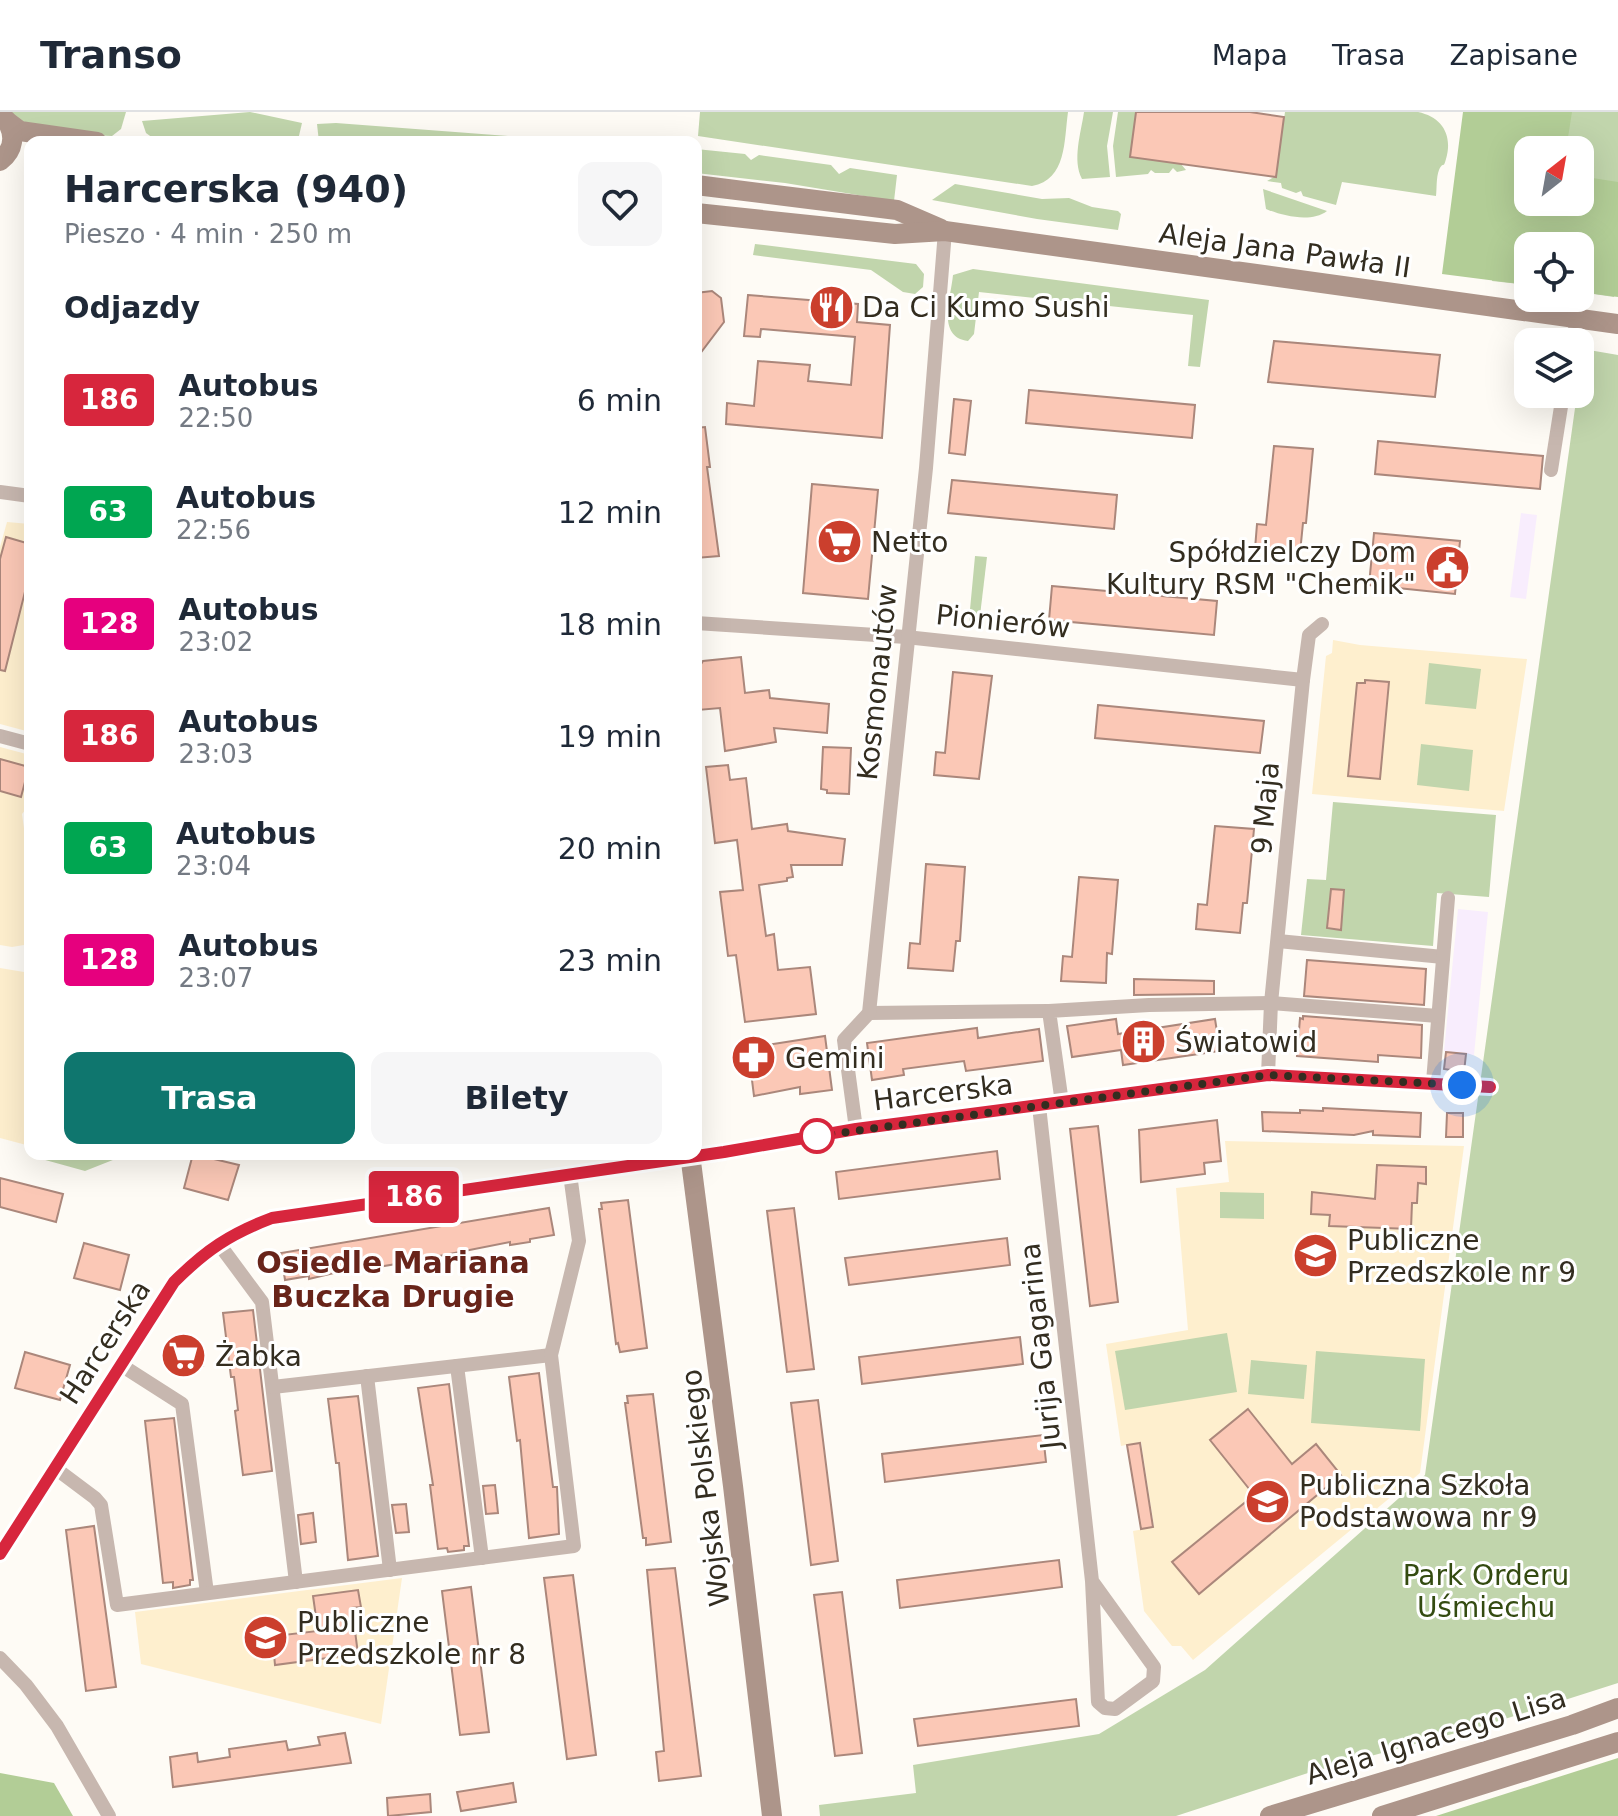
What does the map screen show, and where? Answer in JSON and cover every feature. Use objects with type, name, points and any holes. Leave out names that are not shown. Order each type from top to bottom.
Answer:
[{"type":"main road","points":[[2,117],[20,131],[55,136]]},
{"type":"main road","points":[[2,117],[13,138],[2,160]]},
{"type":"main road","points":[[2,160],[19,151],[24,152]]},
{"type":"main road","name":"Aleja Jana Pawła II","points":[[702,186],[897,210],[945,231]]},
{"type":"main road","name":"Aleja Jana Pawła II","points":[[702,214],[895,234],[945,231],[1618,324]]},
{"type":"main road","name":"Wojska Polskiego","points":[[691,1160],[732,1472],[772,1816]]},
{"type":"main road","name":"Aleja Ignacego Lisa","points":[[1270,1816],[1618,1708]]},
{"type":"main road","points":[[1382,1816],[1618,1742]]},
{"type":"street","name":"Kosmonautów","points":[[869,1013],[926,468],[945,231]]},
{"type":"street","points":[[1575,328],[1576,318]]},
{"type":"street","points":[[1551,470],[1561,408]]},
{"type":"street","points":[[0,492],[24,495]]},
{"type":"street","name":"Pionierów","points":[[702,623],[906,637],[1303,680]]},
{"type":"street","name":"9 Maja","points":[[1268,1075],[1271,1003],[1303,680],[1309,635],[1322,624]]},
{"type":"street","points":[[0,736],[24,742]]},
{"type":"street","points":[[1433,1082],[1448,898]]},
{"type":"street","points":[[1278,941],[1443,957]]},
{"type":"street","points":[[856,1129],[844,1040],[869,1013],[1049,1011],[1271,1003],[1438,1016]]},
{"type":"street","points":[[1049,1011],[1062,1103]]},
{"type":"street","name":"Harcerska","points":[[702,1153],[856,1129],[1268,1075],[1490,1087]]},
{"type":"street","name":"Jurija Gagarina","points":[[1039,1106],[1092,1581],[1098,1702],[1105,1708],[1115,1709],[1153,1681],[1154,1667],[1092,1581]]},
{"type":"street","name":"Harcerska","points":[[0,1554],[174,1282],[234,1233],[272,1218],[658,1160]]},
{"type":"street","points":[[55,1468],[101,1505],[117,1605],[574,1546],[551,1355],[579,1241],[570,1174]]},
{"type":"street","points":[[219,1244],[262,1302],[296,1582]]},
{"type":"street","points":[[273,1387],[551,1355]]},
{"type":"street","points":[[121,1365],[182,1404],[207,1593]]},
{"type":"street","points":[[457,1366],[482,1558]]},
{"type":"street","points":[[367,1376],[390,1570]]},
{"type":"street","points":[[0,1658],[26,1685],[57,1726],[109,1816]]},
{"type":"shaded area","points":[[1521,513],[1537,515],[1526,599],[1510,597]]},
{"type":"shaded area","points":[[7,522],[24,523],[24,730],[0,724],[0,547]]},
{"type":"shaded area","points":[[1333,640],[1527,659],[1504,811],[1312,794],[1326,656],[1332,653]]},
{"type":"shaded area","points":[[0,747],[24,753],[24,945],[0,945]]},
{"type":"shaded area","points":[[1458,909],[1488,912],[1474,1055],[1444,1051]]},
{"type":"shaded area","points":[[0,968],[24,972],[24,1144],[0,1138]]},
{"type":"shaded area","name":"Publiczna Szkoła Podstawowa nr 9","points":[[1225,1141],[1464,1146],[1420,1473],[1193,1660],[1181,1646],[1172,1646],[1144,1611],[1133,1531],[1154,1527],[1141,1442],[1121,1446],[1106,1344],[1188,1330],[1176,1188],[1229,1182]]},
{"type":"shaded area","name":"Publiczne Przedszkole nr 8","points":[[402,1578],[381,1724],[141,1664],[135,1612]]},
{"type":"green space","points":[[2,112],[126,112],[121,129],[112,136],[45,133]]},
{"type":"green space","points":[[250,112],[302,123],[299,136],[150,136],[142,121]]},
{"type":"green space","points":[[700,112],[1068,112],[1058,167],[1052,176],[1032,186],[698,136]]},
{"type":"green space","points":[[1084,112],[1113,112],[1107,146],[1110,177],[1082,179],[1079,172],[1077,155]]},
{"type":"green space","points":[[1118,112],[1136,112],[1186,170],[1177,172],[1173,168],[1169,173],[1155,173],[1151,170],[1148,174],[1116,177],[1113,146]]},
{"type":"green space","points":[[1285,112],[1426,114],[1444,128],[1448,142],[1445,162],[1438,173],[1436,196],[1342,182],[1336,205],[1303,196],[1301,191],[1296,193],[1282,188],[1281,183],[1267,181],[1276,176]]},
{"type":"green space","points":[[1463,112],[1572,112],[1568,136],[1514,136],[1514,216],[1594,216],[1594,178],[1618,182],[1618,297],[1594,294],[1594,232],[1514,232],[1514,283],[1442,274]]},
{"type":"green space","points":[[1515,112],[1618,112],[1618,286],[1614,297],[1594,294],[1594,232],[1514,232],[1514,283],[1492,281]]},
{"type":"green space","points":[[336,123],[508,136],[318,136],[317,124]]},
{"type":"green space","points":[[702,150],[745,154],[751,160],[759,155],[831,165],[839,174],[850,168],[897,175],[894,201],[785,183],[702,174]]},
{"type":"green space","points":[[955,184],[1042,199],[1069,198],[1092,207],[1118,211],[1121,214],[1118,230],[932,200]]},
{"type":"green space","points":[[1263,189],[1327,211],[1313,217],[1273,212],[1266,209]]},
{"type":"green space","points":[[755,244],[916,264],[924,274],[923,287],[915,294],[903,292],[871,270],[753,255]]},
{"type":"green space","points":[[973,269],[1209,300],[1200,367],[1188,366],[1193,315],[979,292],[974,334],[968,341],[958,338],[952,332],[948,315],[953,275]]},
{"type":"green space","name":"Park Orderu Uśmiechu","points":[[1594,351],[1618,355],[1618,1683],[1489,1724],[1308,1773],[1176,1816],[820,1816],[819,1805],[916,1793],[913,1765],[1099,1734],[1205,1670],[1425,1475],[1575,408],[1594,408]]},
{"type":"green space","points":[[975,556],[987,557],[979,624],[970,623],[969,620]]},
{"type":"green space","points":[[1429,663],[1481,669],[1476,709],[1425,704]]},
{"type":"green space","points":[[1421,744],[1473,750],[1469,791],[1417,785]]},
{"type":"green space","points":[[1333,802],[1496,815],[1489,897],[1437,893],[1433,946],[1301,935],[1307,879],[1326,880]]},
{"type":"green space","points":[[45,1160],[113,1160],[85,1171]]},
{"type":"green space","points":[[1220,1192],[1264,1193],[1264,1219],[1220,1218]]},
{"type":"green space","points":[[1227,1333],[1237,1392],[1125,1410],[1115,1351]]},
{"type":"green space","points":[[1316,1351],[1425,1359],[1420,1431],[1311,1423]]},
{"type":"green space","points":[[1251,1360],[1307,1365],[1304,1399],[1248,1394]]},
{"type":"green space","points":[[1618,1758],[1618,1816],[1436,1816]]},
{"type":"green space","points":[[0,1773],[54,1783],[73,1816],[0,1816]]},
{"type":"building","points":[[1136,112],[1250,112],[1284,117],[1276,177],[1130,157]]},
{"type":"building","points":[[712,291],[721,298],[724,322],[702,351],[702,292]]},
{"type":"building","points":[[748,295],[858,304],[857,322],[890,325],[882,438],[726,424],[727,403],[754,406],[758,361],[810,365],[808,381],[851,385],[855,337],[761,329],[760,337],[744,336]]},
{"type":"building","points":[[1274,341],[1440,355],[1435,397],[1268,382]]},
{"type":"building","points":[[1029,390],[1195,405],[1192,438],[1026,423]]},
{"type":"building","points":[[954,399],[971,401],[965,455],[949,453]]},
{"type":"building","points":[[702,427],[705,427],[719,556],[702,557]]},
{"type":"building","points":[[1378,441],[1543,456],[1540,489],[1375,474]]},
{"type":"building","points":[[1274,446],[1313,449],[1300,553],[1255,549],[1257,524],[1266,525]]},
{"type":"building","points":[[952,480],[1117,495],[1114,529],[948,513]]},
{"type":"building","name":"Netto","points":[[812,484],[878,490],[868,599],[803,593]]},
{"type":"building","points":[[1374,533],[1460,541],[1455,594],[1369,585]]},
{"type":"building","points":[[6,537],[24,542],[24,596],[5,671],[0,670],[0,559]]},
{"type":"building","points":[[1052,586],[1217,601],[1214,635],[1049,620]]},
{"type":"building","points":[[741,657],[745,693],[769,690],[770,698],[829,704],[827,733],[774,728],[776,742],[725,751],[720,708],[702,710],[703,661]]},
{"type":"building","points":[[953,672],[992,676],[979,779],[934,775],[936,752],[945,753]]},
{"type":"building","points":[[1365,680],[1389,682],[1380,779],[1348,776],[1357,683],[1365,683]]},
{"type":"building","points":[[1098,705],[1264,721],[1260,753],[1095,738]]},
{"type":"building","points":[[823,747],[851,748],[849,794],[827,793],[827,790],[821,789]]},
{"type":"building","points":[[0,759],[24,766],[21,797],[0,791]]},
{"type":"building","points":[[728,765],[730,780],[746,778],[752,829],[787,824],[788,831],[845,839],[842,865],[791,865],[793,877],[787,878],[787,881],[759,885],[766,936],[774,934],[778,970],[810,967],[816,1014],[745,1022],[736,955],[728,956],[720,892],[743,890],[737,840],[715,843],[706,767]]},
{"type":"building","points":[[1215,826],[1254,829],[1247,903],[1243,903],[1240,933],[1196,929],[1198,904],[1207,905]]},
{"type":"building","points":[[926,864],[965,867],[960,941],[956,941],[953,971],[908,968],[910,943],[920,944]]},
{"type":"building","points":[[1079,877],[1118,880],[1112,954],[1107,953],[1106,983],[1061,981],[1063,956],[1072,957]]},
{"type":"building","points":[[1331,889],[1344,890],[1341,930],[1327,928]]},
{"type":"building","points":[[1307,960],[1426,969],[1424,1005],[1304,996]]},
{"type":"building","points":[[1134,979],[1214,981],[1214,994],[1134,995]]},
{"type":"building","points":[[1303,1016],[1422,1025],[1421,1058],[1378,1055],[1378,1062],[1297,1056],[1300,1018],[1303,1019]]},
{"type":"building","name":"Światowid","points":[[1116,1019],[1118,1034],[1215,1019],[1220,1051],[1123,1065],[1121,1050],[1072,1057],[1067,1026]]},
{"type":"building","points":[[977,1028],[978,1038],[1039,1029],[1043,1061],[966,1071],[964,1061],[903,1069],[904,1075],[872,1080],[867,1043]]},
{"type":"building","points":[[825,1036],[832,1090],[800,1094],[800,1087],[754,1096],[748,1048]]},
{"type":"building","points":[[1446,1052],[1466,1054],[1464,1072],[1444,1069]]},
{"type":"building","points":[[1323,1108],[1421,1113],[1420,1137],[1373,1135],[1373,1131],[1354,1135],[1263,1131],[1262,1112],[1300,1113],[1300,1110],[1323,1111]]},
{"type":"building","points":[[1447,1113],[1463,1113],[1463,1137],[1446,1137]]},
{"type":"building","points":[[1217,1120],[1221,1161],[1204,1163],[1205,1174],[1141,1182],[1139,1130]]},
{"type":"building","points":[[1098,1126],[1118,1302],[1090,1306],[1070,1129]]},
{"type":"building","points":[[997,1151],[1000,1179],[839,1199],[836,1172]]},
{"type":"building","points":[[191,1160],[218,1160],[239,1165],[228,1200],[184,1188]]},
{"type":"building","points":[[1377,1165],[1426,1167],[1426,1184],[1418,1183],[1417,1203],[1412,1203],[1411,1229],[1329,1226],[1330,1215],[1311,1214],[1312,1192],[1375,1199]]},
{"type":"building","points":[[0,1178],[63,1194],[56,1222],[0,1207]]},
{"type":"building","points":[[628,1200],[647,1348],[620,1352],[616,1344],[599,1209],[602,1209],[601,1203]]},
{"type":"building","points":[[549,1208],[554,1235],[530,1239],[530,1242],[510,1245],[510,1242],[360,1270],[359,1267],[309,1279],[309,1276],[285,1280],[281,1253]]},
{"type":"building","points":[[794,1208],[814,1369],[787,1372],[767,1211]]},
{"type":"building","points":[[1007,1238],[1010,1265],[849,1285],[845,1258]]},
{"type":"building","points":[[84,1243],[129,1255],[120,1290],[74,1278]]},
{"type":"building","points":[[253,1310],[272,1471],[243,1475],[234,1377],[231,1377],[223,1313]]},
{"type":"building","points":[[1020,1337],[1023,1364],[862,1384],[859,1357]]},
{"type":"building","name":"Żabka","points":[[200,1341],[203,1366],[169,1371],[166,1345]]},
{"type":"building","points":[[25,1352],[70,1365],[60,1400],[15,1388]]},
{"type":"building","points":[[539,1373],[553,1487],[557,1487],[559,1534],[529,1538],[520,1440],[517,1441],[509,1377]]},
{"type":"building","points":[[449,1384],[469,1546],[464,1546],[464,1550],[448,1552],[447,1548],[438,1549],[430,1485],[433,1485],[418,1388]]},
{"type":"building","points":[[653,1394],[671,1542],[646,1545],[625,1403],[628,1403],[627,1396]]},
{"type":"building","points":[[358,1396],[378,1556],[348,1560],[339,1463],[336,1463],[328,1399]]},
{"type":"building","points":[[818,1400],[838,1561],[811,1565],[791,1403]]},
{"type":"building","points":[[1248,1409],[1292,1464],[1316,1444],[1341,1475],[1199,1594],[1172,1562],[1254,1495],[1210,1440]]},
{"type":"building","points":[[174,1418],[193,1580],[190,1580],[190,1585],[173,1588],[173,1582],[163,1583],[145,1421]]},
{"type":"building","points":[[1043,1435],[1046,1462],[885,1482],[882,1454]]},
{"type":"building","points":[[1140,1443],[1153,1527],[1141,1529],[1127,1445]]},
{"type":"building","points":[[495,1485],[498,1513],[486,1514],[483,1486]]},
{"type":"building","points":[[406,1504],[409,1532],[396,1533],[392,1505]]},
{"type":"building","points":[[313,1513],[316,1542],[301,1544],[298,1515]]},
{"type":"building","points":[[94,1526],[116,1687],[86,1691],[66,1530]]},
{"type":"building","points":[[1059,1560],[1062,1587],[900,1608],[897,1580]]},
{"type":"building","points":[[675,1568],[701,1776],[659,1781],[656,1752],[664,1751],[647,1570]]},
{"type":"building","points":[[573,1575],[596,1755],[567,1759],[544,1578]]},
{"type":"building","points":[[471,1587],[489,1732],[460,1735],[442,1591]]},
{"type":"building","points":[[358,1590],[361,1607],[352,1608],[358,1654],[275,1665],[274,1654],[254,1656],[251,1634],[283,1630],[284,1635],[318,1631],[313,1596]]},
{"type":"building","points":[[842,1592],[862,1753],[835,1756],[814,1595]]},
{"type":"building","points":[[1076,1699],[1079,1726],[918,1746],[914,1719]]},
{"type":"building","points":[[345,1733],[351,1763],[173,1787],[170,1757],[197,1753],[198,1762],[230,1757],[229,1749],[286,1741],[288,1750],[320,1745],[318,1737]]},
{"type":"building","points":[[513,1783],[516,1802],[461,1811],[457,1792]]},
{"type":"building","points":[[430,1794],[431,1812],[388,1816],[387,1798]]},
{"type":"bus line","name":"186","points":[[702,1155],[856,1129],[1268,1075],[1490,1087]]},
{"type":"bus line","name":"186","points":[[0,1554],[174,1282],[194,1262],[234,1233],[272,1218],[661,1160]]},
{"type":"place","name":"Da Ci Kumo Sushi","points":[[831,307]]},
{"type":"place","name":"Netto","points":[[840,542]]},
{"type":"place","name":"Spółdzielczy Dom Kultury RSM \"Chemik\"","points":[[1447,568]]},
{"type":"place","name":"Światowid","points":[[1144,1042]]},
{"type":"place","name":"Gemini","points":[[754,1058]]},
{"type":"place","name":"Publiczne Przedszkole nr 9","points":[[1316,1256]]},
{"type":"place","name":"Żabka","points":[[184,1356]]},
{"type":"place","name":"Publiczna Szkoła Podstawowa nr 9","points":[[1268,1501]]},
{"type":"place","name":"Publiczne Przedszkole nr 8","points":[[266,1638]]},
{"type":"district","name":"Osiedle Mariana Buczka Drugie","points":[[393,1280]]},
{"type":"route","points":[[817,1136],[1268,1075],[1462,1085]]}]
